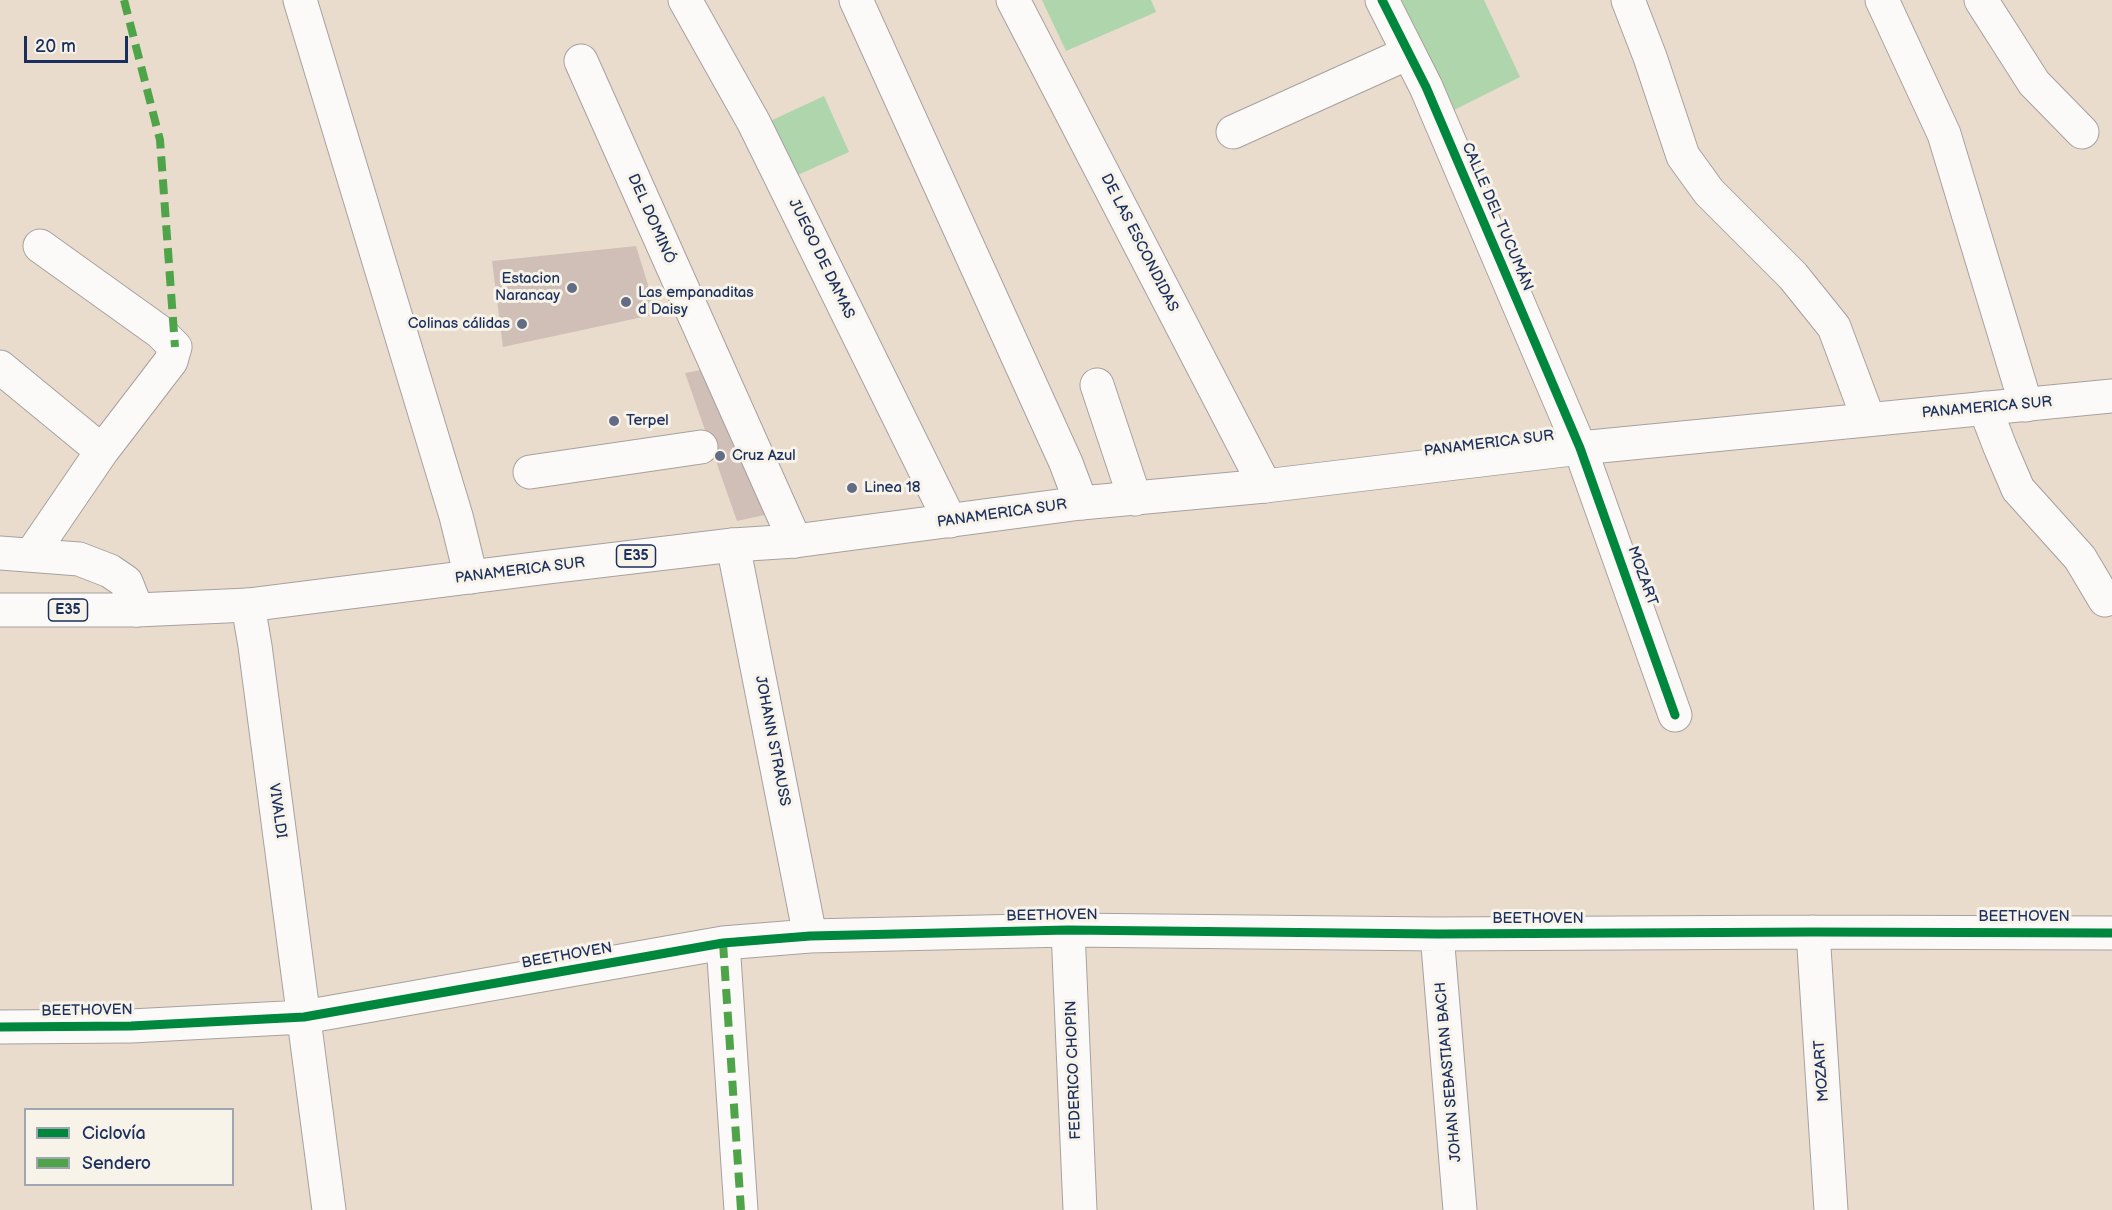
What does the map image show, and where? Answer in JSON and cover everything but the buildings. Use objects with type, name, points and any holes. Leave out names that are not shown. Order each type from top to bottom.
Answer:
[{"type":"main road","points":[[300,0],[456,516],[471,577]]},
{"type":"main road","name":"JUEGO DE DAMAS","points":[[685,0],[753,123],[950,521]]},
{"type":"main road","points":[[856,0],[1082,503]]},
{"type":"main road","name":"DE LAS ESCONDIDAS","points":[[1013,0],[1265,486]]},
{"type":"main road","name":"CALLE DEL TUCUMÁN","points":[[1382,0],[1426,87],[1580,448]]},
{"type":"main road","points":[[1628,0],[1683,156],[1709,192],[1793,276],[1834,327],[1868,418]]},
{"type":"main road","points":[[1882,0],[1944,134],[2026,405]]},
{"type":"main road","points":[[1981,0],[2034,83],[2082,132]]},
{"type":"main road","points":[[1233,132],[1408,53]]},
{"type":"main road","name":"DEL DOMINÓ","points":[[581,62],[795,541]]},
{"type":"main road","points":[[15,554],[102,452],[171,361],[174,347],[160,332],[40,246]]},
{"type":"main road","points":[[0,367],[102,452]]},
{"type":"main road","points":[[1097,385],[1135,499]]},
{"type":"main road","name":"PANAMERICA SUR","points":[[0,610],[136,610],[248,605],[732,545],[795,541],[1082,503],[1265,486],[1580,448],[1868,418],[2112,396]]},
{"type":"main road","points":[[1985,408],[2018,489],[2080,558],[2105,600]]},
{"type":"main road","points":[[530,472],[701,447]]},
{"type":"main road","name":"MOZART","points":[[1580,448],[1675,715]]},
{"type":"main road","name":"JOHANN STRAUSS","points":[[732,545],[810,936]]},
{"type":"main road","points":[[15,554],[79,559],[110,571],[126,582],[136,610]]},
{"type":"main road","name":"VIVALDI","points":[[248,605],[329,1210]]},
{"type":"main road","name":"BEETHOVEN","points":[[0,1027],[131,1026],[304,1017],[723,943],[810,936],[1068,930],[1437,934],[2112,933]]},
{"type":"main road","name":"FEDERICO CHOPIN","points":[[1068,930],[1080,1210]]},
{"type":"main road","name":"MOZART","points":[[1813,932],[1831,1210]]},
{"type":"main road","name":"JOHAN SEBASTIAN BACH","points":[[1437,934],[1460,1210]]},
{"type":"main road","points":[[723,943],[741,1210]]},
{"type":"green space","points":[[1042,0],[1151,0],[1156,12],[1066,51]]},
{"type":"green space","points":[[1401,0],[1484,0],[1520,77],[1454,110]]},
{"type":"green space","points":[[824,96],[849,152],[791,178],[766,123]]},
{"type":"marked path","points":[[124,0],[160,140],[175,347]]},
{"type":"marked path","points":[[723,943],[741,1210]]},
{"type":"cycle path","points":[[1382,0],[1426,87],[1580,448],[1675,715]]},
{"type":"cycle path","points":[[0,1027],[131,1026],[304,1017],[723,943],[810,936],[1068,930],[1437,934],[2112,933]]},
{"type":"place","name":"Estacion Narancay","points":[[572,288]]},
{"type":"place","name":"Las empanaditas d Daisy","points":[[626,302]]},
{"type":"place","name":"Colinas cálidas","points":[[522,324]]},
{"type":"place","name":"Terpel","points":[[614,421]]},
{"type":"place","name":"Cruz Azul","points":[[720,456]]},
{"type":"place","name":"Linea 18","points":[[852,488]]}]
